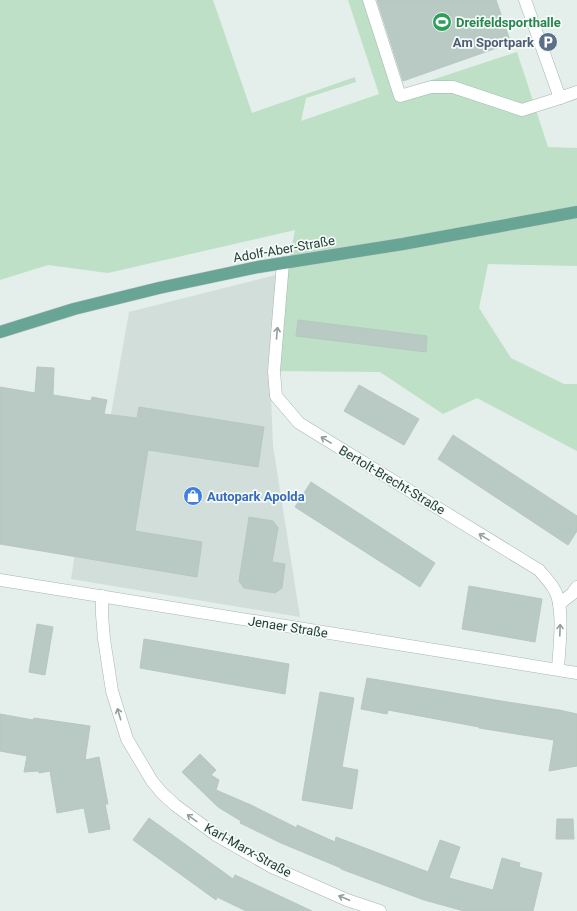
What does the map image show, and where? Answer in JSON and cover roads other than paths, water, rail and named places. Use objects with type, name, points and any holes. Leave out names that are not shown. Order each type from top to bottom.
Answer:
[{"type":"main road","name":"Adolf-Aber-Straße","points":[[0,332],[74,309],[159,288],[283,263],[403,244],[577,212]]},
{"type":"street","points":[[369,0],[400,96],[431,87],[453,87],[522,110],[577,92]]},
{"type":"street","points":[[526,0],[560,98]]},
{"type":"street","name":"Bertolt-Brecht-Straße","points":[[283,263],[274,371],[276,396],[299,423],[539,570],[555,590],[559,604],[561,616],[558,669]]},
{"type":"street","name":"Jenaer Straße","points":[[0,580],[577,673]]},
{"type":"street","points":[[559,604],[572,594],[577,586]]},
{"type":"street","name":"Karl-Marx-Straße","points":[[102,596],[104,639],[112,691],[127,739],[152,781],[161,792],[175,805],[216,835],[272,867],[347,900],[380,911]]},
{"type":"place","name":"Dreifeldsporthalle","points":[[442,22]]},
{"type":"place","name":"Am Sportpark","points":[[548,42]]},
{"type":"place","name":"Autopark Apolda","points":[[193,496]]}]
